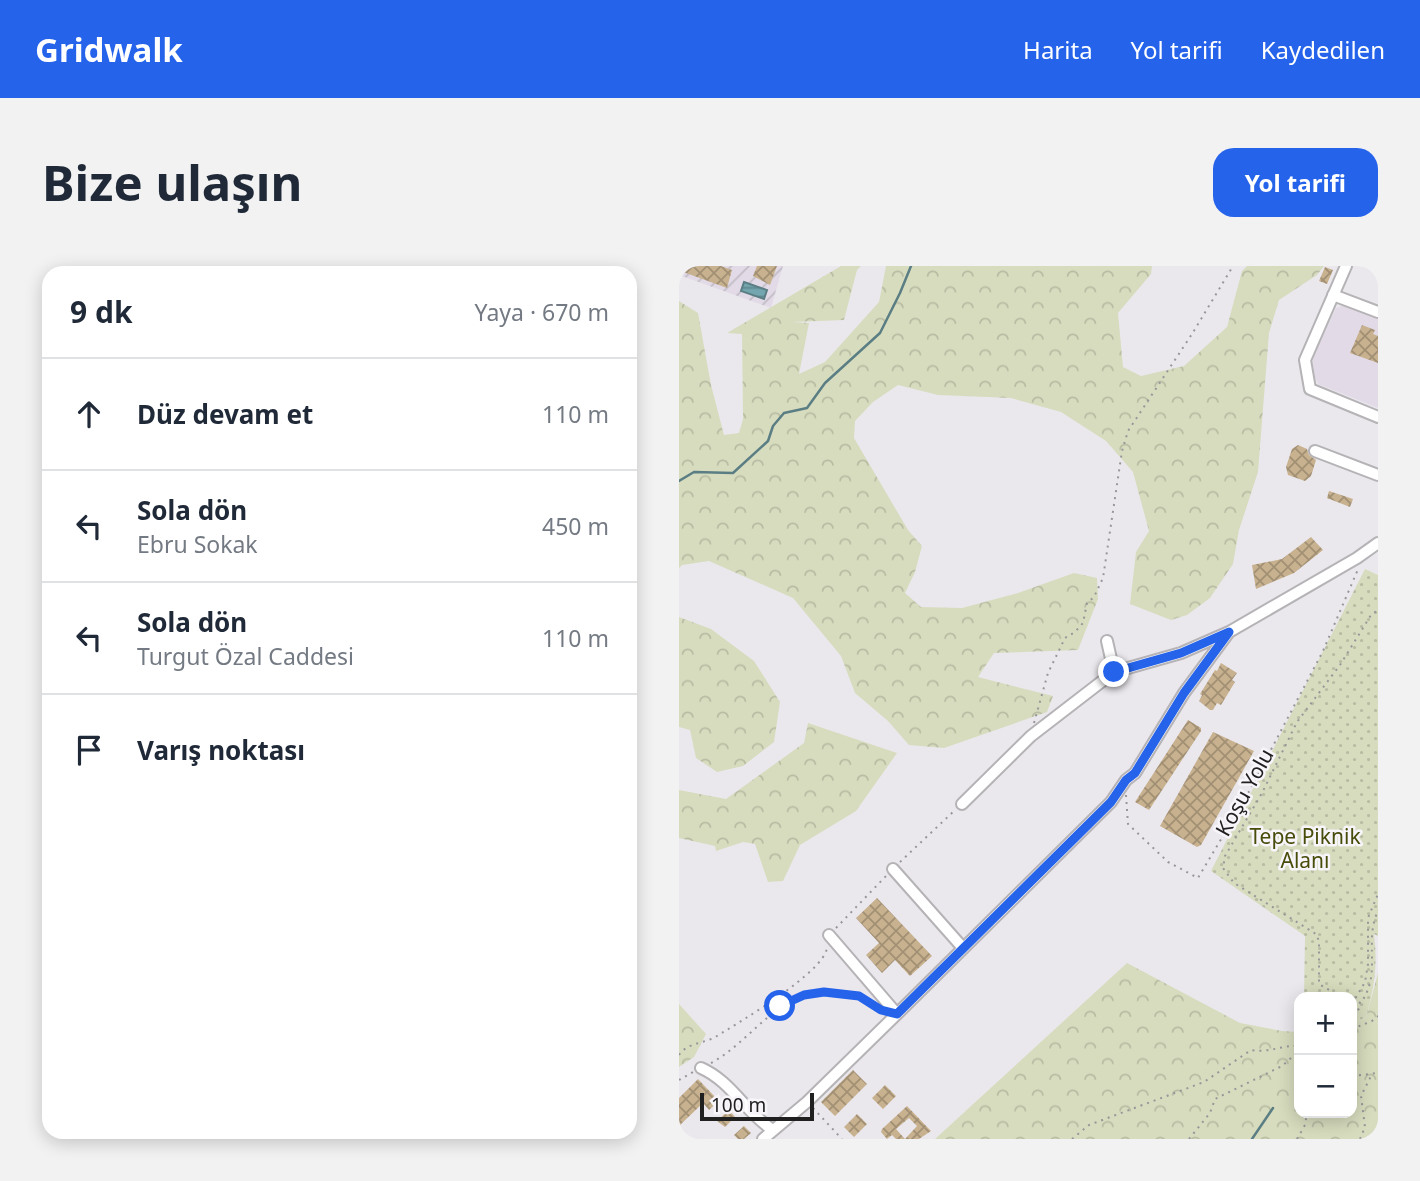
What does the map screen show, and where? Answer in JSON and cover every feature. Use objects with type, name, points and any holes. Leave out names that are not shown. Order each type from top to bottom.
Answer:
[{"type":"street","points":[[1346,266],[1305,360],[1311,389],[1378,417]]},
{"type":"street","points":[[1333,295],[1378,312]]},
{"type":"street","points":[[1315,451],[1378,475]]},
{"type":"street","points":[[962,804],[1031,736],[1114,672],[1181,653],[1229,632],[1359,557],[1378,543]]},
{"type":"street","points":[[701,1068],[716,1074],[769,1136],[807,1102],[1111,802],[1126,780],[1135,773],[1184,693],[1229,632]]},
{"type":"street","points":[[1107,641],[1114,672]]},
{"type":"street","points":[[893,869],[963,948]]},
{"type":"street","points":[[829,935],[897,1014]]},
{"type":"path","points":[[1031,736],[1048,673],[1065,638],[1083,623],[1087,603],[1094,597],[1103,578],[1122,451],[1128,431],[1233,266]]},
{"type":"path","points":[[1126,780],[1128,824],[1168,862],[1198,878],[1245,799],[1322,651],[1361,563],[1359,557]]},
{"type":"path","name":"Koşu Yolu","points":[[1333,992],[1319,984],[1319,941],[1316,934],[1234,883],[1223,868],[1225,856],[1262,793],[1297,722],[1340,665],[1371,615],[1378,610]]},
{"type":"path","points":[[1357,994],[1365,982],[1368,964],[1368,918],[1378,894]]},
{"type":"path","points":[[1357,1012],[1369,991],[1374,962],[1371,936],[1378,910]]},
{"type":"path","points":[[679,1055],[684,1048],[715,1037],[811,972],[826,955],[829,935]]},
{"type":"path","points":[[679,1080],[724,1056],[780,1006],[804,995],[824,992],[859,996],[881,1010],[897,1014]]},
{"type":"path","points":[[1357,1003],[1361,1003]]},
{"type":"path","points":[[1357,1027],[1378,1016]]},
{"type":"path","points":[[1072,1139],[1089,1125],[1204,1082],[1251,1050],[1275,1051],[1294,1046]]},
{"type":"path","points":[[1189,1139],[1210,1114],[1215,1099],[1282,1066],[1294,1055]]},
{"type":"path","points":[[1357,1076],[1378,1073]]},
{"type":"path","points":[[1360,1139],[1365,1127],[1361,1096],[1372,1074]]},
{"type":"path","points":[[807,1102],[842,1139]]},
{"type":"path","points":[[1297,1139],[1306,1118]]},
{"type":"shaded area","points":[[679,266],[783,266],[771,308],[679,275]]},
{"type":"shaded area","points":[[1346,304],[1378,316],[1378,408],[1318,384],[1315,378],[1312,360],[1336,308]]},
{"type":"green space","points":[[841,266],[861,266],[857,270],[844,320],[792,322],[809,323],[799,374],[825,362],[879,302],[886,266],[1152,266],[1151,274],[1118,313],[1123,367],[1141,376],[1184,366],[1227,327],[1242,271],[1247,266],[1324,266],[1317,275],[1279,300],[1269,333],[1258,472],[1239,530],[1233,564],[1210,598],[1187,615],[1171,620],[1130,604],[1136,552],[1149,531],[1133,472],[1106,441],[1061,412],[1011,398],[938,395],[898,385],[873,402],[855,421],[854,438],[908,530],[922,546],[915,572],[905,593],[921,607],[962,608],[1018,593],[1074,573],[1097,578],[1098,599],[1078,650],[994,653],[978,677],[1053,696],[1047,712],[944,748],[909,745],[888,721],[855,693],[841,656],[793,598],[709,561],[682,565],[679,568],[679,301],[698,313],[711,385],[724,435],[739,433],[743,419],[742,334],[727,333]]},
{"type":"green space","name":"Tepe Piknik Alanı","points":[[1365,569],[1378,575],[1378,936],[1374,934],[1375,977],[1366,1018],[1357,1020],[1357,992],[1304,992],[1305,936],[1211,871]]},
{"type":"green space","points":[[679,617],[711,629],[754,661],[780,702],[774,742],[743,766],[717,772],[696,758],[690,730],[679,727]]},
{"type":"green space","points":[[808,723],[897,753],[856,811],[800,845],[783,881],[768,882],[755,844],[743,842],[716,851],[715,846],[679,838],[679,790],[726,799],[804,743]]},
{"type":"green space","points":[[1127,963],[1240,1023],[1294,1032],[1294,1118],[1357,1118],[1357,1020],[1366,1018],[1378,973],[1378,1139],[935,1139]]},
{"type":"green space","points":[[679,1004],[706,1034],[694,1057],[679,1067]]},
{"type":"water","points":[[744,282],[767,290],[764,299],[741,291]]},
{"type":"building","points":[[685,266],[721,266],[732,270],[727,288],[686,273],[683,271]]},
{"type":"building","points":[[757,266],[777,266],[770,285],[753,276]]},
{"type":"building","points":[[1325,267],[1333,270],[1327,284],[1319,281]]},
{"type":"building","points":[[1362,325],[1375,330],[1373,334],[1378,336],[1378,363],[1350,353]]},
{"type":"building","points":[[1298,445],[1307,449],[1309,455],[1316,460],[1311,476],[1305,481],[1288,475],[1286,467],[1292,449]]},
{"type":"building","points":[[1329,491],[1353,499],[1350,507],[1327,498]]},
{"type":"building","points":[[1311,537],[1323,550],[1294,573],[1256,589],[1252,565],[1282,559]]},
{"type":"building","points":[[1221,663],[1237,673],[1232,680],[1235,682],[1221,705],[1217,703],[1213,710],[1210,710],[1199,701],[1202,695],[1200,694]]},
{"type":"building","points":[[1188,720],[1201,728],[1201,731],[1149,810],[1135,802]]},
{"type":"building","points":[[1213,732],[1254,751],[1201,845],[1197,847],[1160,826]]},
{"type":"building","points":[[877,898],[932,956],[910,976],[895,960],[882,973],[866,955],[879,943],[856,918]]},
{"type":"building","points":[[853,1070],[867,1084],[835,1116],[821,1102]]},
{"type":"building","points":[[698,1079],[719,1101],[709,1110],[703,1103],[679,1126],[679,1098]]},
{"type":"building","points":[[885,1085],[896,1096],[883,1109],[872,1098]]},
{"type":"building","points":[[907,1106],[931,1131],[919,1139],[905,1139],[896,1139],[892,1135],[887,1139],[881,1132]],"holes":[[[909,1118],[917,1126],[905,1139],[896,1129]]]},
{"type":"building","points":[[729,1110],[735,1117],[725,1127],[717,1121]]},
{"type":"building","points":[[857,1114],[867,1124],[854,1137],[844,1127]]},
{"type":"building","points":[[744,1126],[751,1133],[744,1139],[738,1139],[734,1135]]},
{"type":"waterway","points":[[679,481],[694,472],[733,473],[768,441],[773,426],[784,413],[807,408],[825,383],[880,333],[911,266]]},
{"type":"waterway","points":[[1252,1139],[1273,1108]]},
{"type":"route","points":[[780,1006],[804,995],[824,992],[859,996],[881,1010],[897,1014],[1111,802],[1126,780],[1135,773],[1184,693],[1229,632],[1181,653],[1114,672]]}]
